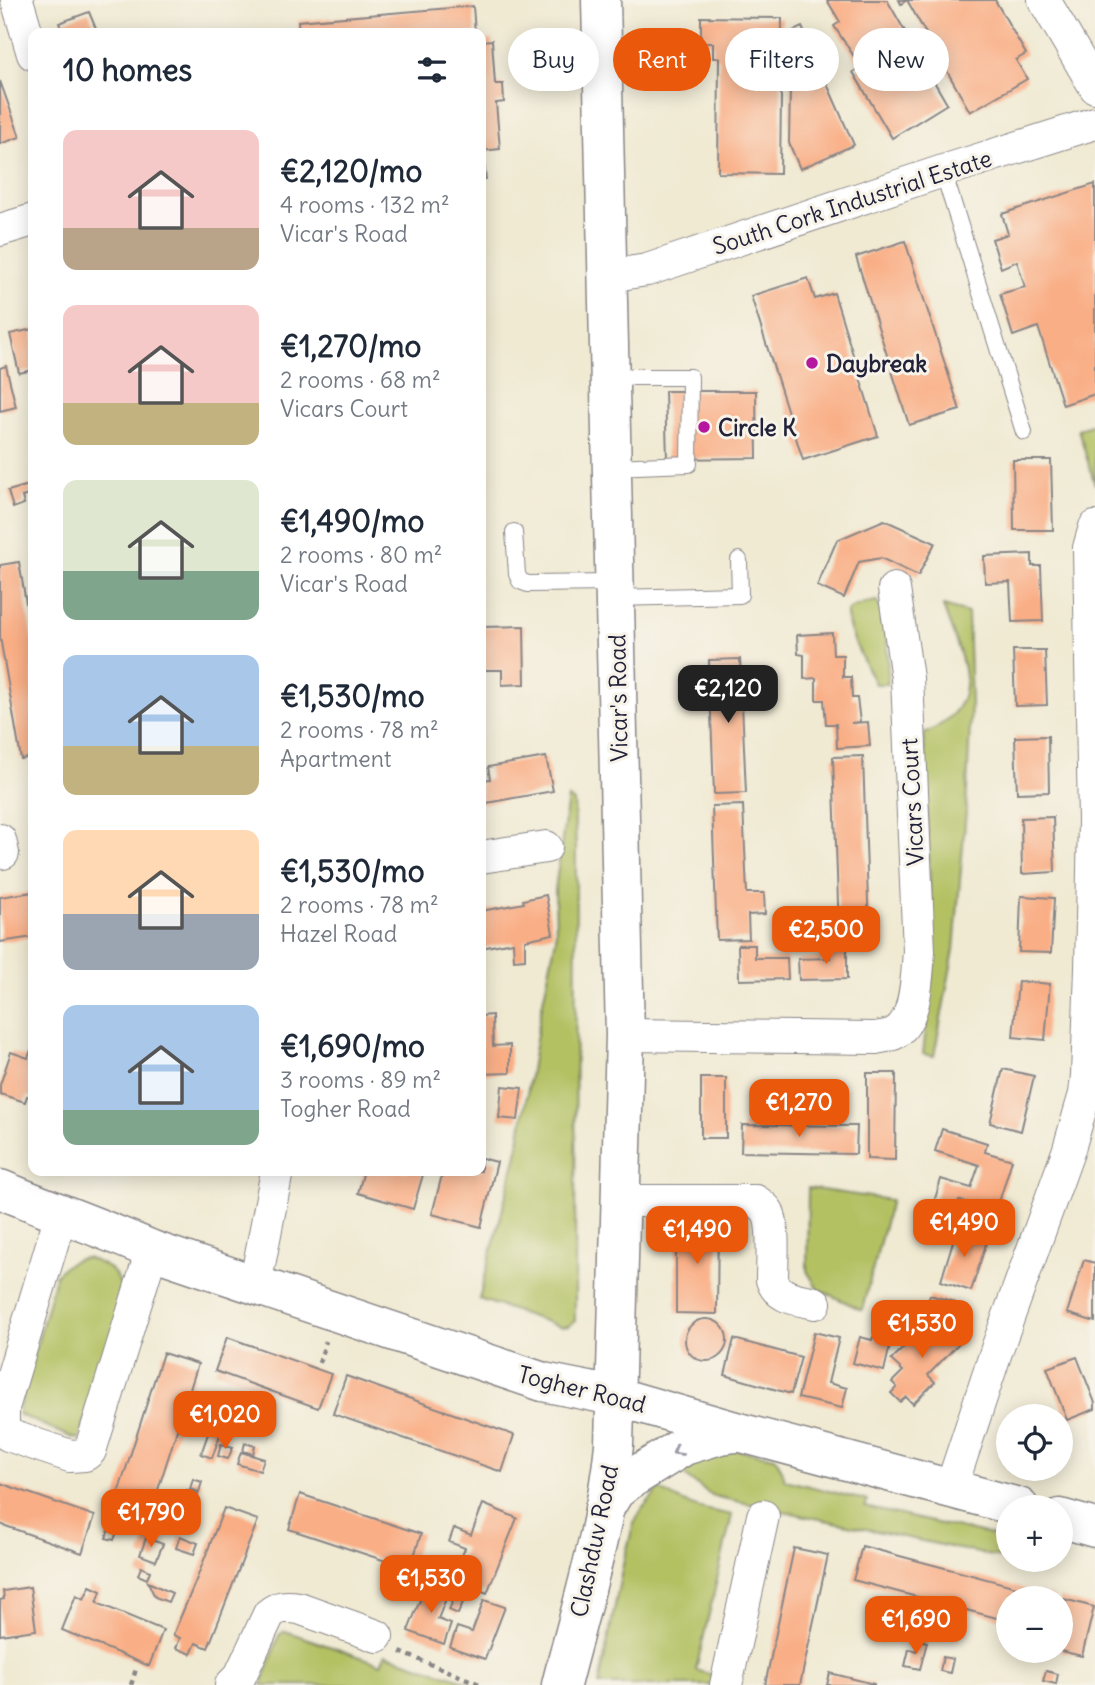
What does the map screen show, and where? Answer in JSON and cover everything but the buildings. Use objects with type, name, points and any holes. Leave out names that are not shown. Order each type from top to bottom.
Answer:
[{"type":"street","points":[[17,0],[28,39]]},
{"type":"street","name":"Vicar's Road","points":[[601,0],[625,1035],[614,1396]]},
{"type":"street","points":[[1044,0],[1095,87]]},
{"type":"street","name":"South Cork Industrial Estate","points":[[608,276],[647,270],[1095,123]]},
{"type":"street","points":[[0,230],[28,222]]},
{"type":"street","points":[[951,1488],[998,1346],[1068,1152],[1085,1094],[1091,981],[1094,821],[1089,548],[1095,527]]},
{"type":"street","name":"Vicars Court","points":[[625,1035],[876,1038],[893,1034],[905,1025],[915,996],[919,951],[907,678],[894,589]]},
{"type":"street","points":[[486,856],[546,847]]},
{"type":"street","points":[[253,1286],[276,1176]]},
{"type":"street","name":"Togher Road","points":[[0,1189],[152,1250],[253,1286],[543,1382],[614,1396],[996,1501]]},
{"type":"street","points":[[621,1201],[756,1201],[769,1214],[772,1225],[774,1288],[782,1295],[815,1303]]},
{"type":"street","points":[[61,1214],[3,1408],[3,1429],[8,1436],[70,1456],[85,1455],[90,1451],[152,1250]]},
{"type":"street","name":"Clashduv Road","points":[[561,1685],[604,1509],[613,1455],[614,1396]]},
{"type":"street","points":[[604,1509],[615,1491],[684,1446],[720,1435],[742,1433]]},
{"type":"street","points":[[726,1685],[763,1516]]},
{"type":"street","points":[[1073,1522],[1095,1528]]},
{"type":"street","points":[[231,1685],[240,1675],[269,1614],[274,1609],[285,1606],[299,1608],[377,1636]]},
{"type":"lane","points":[[943,171],[1024,432]]},
{"type":"lane","points":[[610,377],[690,377],[689,464],[612,467]]},
{"type":"lane","points":[[514,532],[517,574],[520,582],[528,584],[740,594],[739,560]]},
{"type":"path","points":[[319,1363],[329,1332]]},
{"type":"path","points":[[377,1636],[387,1647],[482,1685]]},
{"type":"path","points":[[131,1685],[137,1666]]},
{"type":"green space","points":[[1095,424],[1095,485],[1078,429]]},
{"type":"green space","points":[[877,601],[887,626],[888,684],[875,684],[857,648],[847,619],[847,611],[850,609]]},
{"type":"green space","points":[[943,606],[968,613],[971,704],[966,811],[954,950],[934,1056],[923,1054],[933,966],[924,734],[945,722],[957,708],[964,694],[965,678],[957,644]]},
{"type":"green space","points":[[568,797],[574,802],[576,847],[575,1321],[562,1327],[479,1299],[517,1154],[556,938],[555,890]]},
{"type":"green space","points":[[808,1188],[891,1200],[862,1310],[818,1289],[807,1271]]},
{"type":"green space","points":[[86,1258],[114,1272],[120,1284],[123,1302],[79,1439],[18,1414],[56,1274],[70,1263]]},
{"type":"green space","points":[[721,1447],[775,1457],[785,1480],[868,1501],[865,1507],[996,1536],[996,1557],[713,1496],[679,1472],[683,1463]]},
{"type":"green space","points":[[659,1489],[694,1506],[732,1515],[696,1670],[716,1676],[714,1685],[599,1685],[634,1523]]},
{"type":"green space","points":[[285,1631],[381,1664],[385,1654],[472,1685],[262,1685],[279,1635]]},
{"type":"place","name":"Daybreak","points":[[812,363]]},
{"type":"place","name":"Circle K","points":[[704,427]]}]
